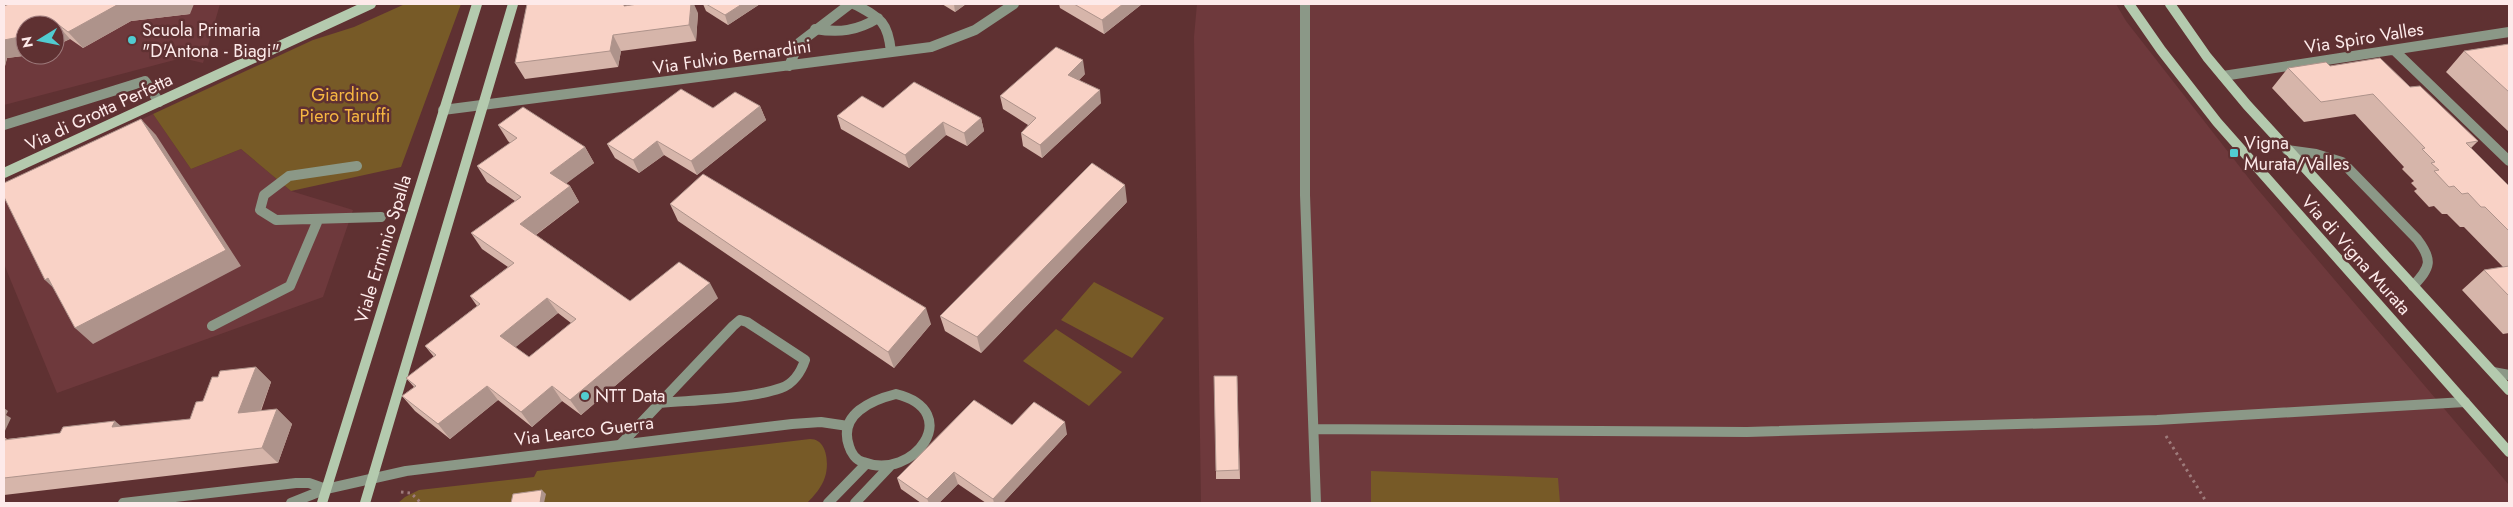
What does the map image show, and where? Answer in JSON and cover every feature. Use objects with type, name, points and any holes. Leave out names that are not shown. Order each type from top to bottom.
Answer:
[{"type":"main road","name":"Via di Grotta Perfetta","points":[[4,173],[371,4]]},
{"type":"main road","name":"Viale Erminio Spalla","points":[[322,503],[477,4]]},
{"type":"main road","points":[[365,503],[513,4]]},
{"type":"main road","name":"Via di Vigna Murata","points":[[2128,4],[2165,56],[2217,122],[2509,452]]},
{"type":"main road","name":"Via di Vigna Murata","points":[[2170,4],[2223,76],[2287,150],[2509,390]]},
{"type":"street","points":[[789,66],[799,44],[815,29],[852,4],[878,18],[890,30],[891,52]]},
{"type":"street","name":"Via Fulvio Bernardini","points":[[443,110],[931,47],[964,38],[985,26],[1014,4]]},
{"type":"street","points":[[1305,4],[1304,195],[1316,503]]},
{"type":"street","points":[[815,29],[840,32],[854,31],[878,18]]},
{"type":"street","name":"Via Spiro Valles","points":[[2223,76],[2509,32]]},
{"type":"street","points":[[2394,50],[2509,161]]},
{"type":"street","points":[[4,125],[145,81],[159,102]]},
{"type":"street","points":[[2287,150],[2316,154],[2342,162],[2417,239],[2426,250],[2430,264],[2427,272],[2413,286]]},
{"type":"street","points":[[357,166],[289,176],[264,195],[260,210],[276,220],[380,217]]},
{"type":"street","points":[[212,326],[290,286],[318,220]]},
{"type":"street","points":[[621,444],[740,320],[747,322],[805,360],[801,373],[782,388],[748,394],[660,404]]},
{"type":"street","points":[[2492,372],[2509,375]]},
{"type":"street","points":[[883,395],[909,396],[920,402],[927,410],[930,420],[930,432],[924,444],[915,454],[904,461],[891,465],[866,464],[849,451],[846,441],[848,426],[859,408],[883,395]]},
{"type":"street","points":[[1314,429],[1747,432],[2157,420],[2465,402]]},
{"type":"street","name":"Via Learco Guerra","points":[[291,503],[326,489],[406,471],[792,424],[822,422],[848,426]]},
{"type":"street","points":[[828,503],[866,464]]},
{"type":"street","points":[[855,503],[891,465]]},
{"type":"street","name":"Via Learco Guerra","points":[[123,503],[296,482],[309,483],[326,489]]},
{"type":"path","points":[[2157,420],[2208,503]]},
{"type":"path","points":[[401,492],[411,493],[421,503]]},
{"type":"shaded area","name":"Scuola Primaria \"D'Antona - Biagi\"","points":[[4,4],[220,4],[203,63],[182,58],[4,105]]},
{"type":"shaded area","points":[[1197,4],[2116,4],[2126,21],[2254,185],[2509,485],[2509,503],[1201,503],[1194,37]]},
{"type":"shaded area","points":[[153,114],[191,169],[241,149],[291,191],[353,210],[323,297],[57,393],[4,264],[4,184]]},
{"type":"green space","name":"Giardino Piero Taruffi","points":[[405,4],[461,4],[401,167],[291,191],[241,149],[191,169],[153,114],[313,40],[354,27]]},
{"type":"green space","points":[[1094,282],[1164,318],[1132,358],[1061,320]]},
{"type":"green space","points":[[1056,329],[1122,372],[1089,406],[1023,361]]},
{"type":"green space","points":[[810,439],[821,443],[826,454],[827,466],[822,484],[807,503],[398,503],[419,490],[534,477],[537,471]]},
{"type":"green space","points":[[1371,471],[1558,478],[1560,503],[1371,503]]},
{"type":"building","points":[[9,4],[124,4],[117,5],[68,32],[65,30],[65,15],[15,15],[15,38],[4,40],[4,6]]},
{"type":"building","points":[[527,4],[624,4],[624,6],[638,4],[691,4],[689,25],[613,35],[610,51],[515,63]]},
{"type":"building","points":[[706,4],[742,4],[725,15]]},
{"type":"building","points":[[1074,4],[1123,4],[1102,20]]},
{"type":"building","points":[[2509,44],[2509,92],[2464,51]]},
{"type":"building","points":[[1056,47],[1083,60],[1068,75],[1100,90],[1040,145],[1021,133],[1036,118],[1000,96]]},
{"type":"building","points":[[2380,58],[2410,87],[2420,86],[2478,141],[2466,143],[2509,186],[2509,231],[2468,193],[2462,194],[2454,186],[2449,187],[2434,171],[2439,170],[2431,163],[2435,162],[2422,149],[2425,148],[2373,94],[2321,102],[2288,68],[2326,62],[2330,66]]},
{"type":"building","points":[[914,82],[981,118],[964,133],[943,122],[905,155],[837,116],[862,96],[883,108]]},
{"type":"building","points":[[681,89],[713,108],[735,92],[760,106],[691,161],[657,141],[633,160],[607,144]]},
{"type":"building","points":[[523,107],[585,147],[550,173],[570,186],[520,224],[630,301],[679,262],[710,283],[570,400],[552,386],[521,412],[487,386],[438,424],[402,396],[416,386],[406,378],[436,355],[425,346],[480,304],[470,296],[514,263],[471,233],[521,197],[477,166],[517,138],[498,125]],"holes":[[[547,298],[576,319],[529,357],[500,336]]]},
{"type":"building","points":[[141,119],[226,250],[75,328],[48,278],[45,280],[4,197],[4,183]]},
{"type":"building","points":[[1092,163],[1125,185],[977,337],[940,316]]},
{"type":"building","points":[[703,174],[926,308],[888,352],[670,204]]},
{"type":"building","points":[[2509,266],[2509,296],[2484,270]]},
{"type":"building","points":[[256,367],[238,413],[277,409],[262,448],[4,478],[4,440],[60,433],[63,427],[115,421],[112,427],[190,419],[196,402],[203,401],[212,377],[218,377],[220,371]]},
{"type":"building","points":[[1214,376],[1237,376],[1239,470],[1216,471]]},
{"type":"building","points":[[974,400],[1012,425],[1034,402],[1065,422],[993,499],[954,472],[927,499],[897,478]]},
{"type":"building","points":[[542,490],[540,503],[511,503],[513,494]]},
{"type":"place","name":"Scuola Primaria \"D'Antona - Biagi\"","points":[[132,40]]},
{"type":"place","name":"Vigna Murata/Valles","points":[[2234,153]]},
{"type":"place","name":"NTT Data","points":[[585,396]]}]
